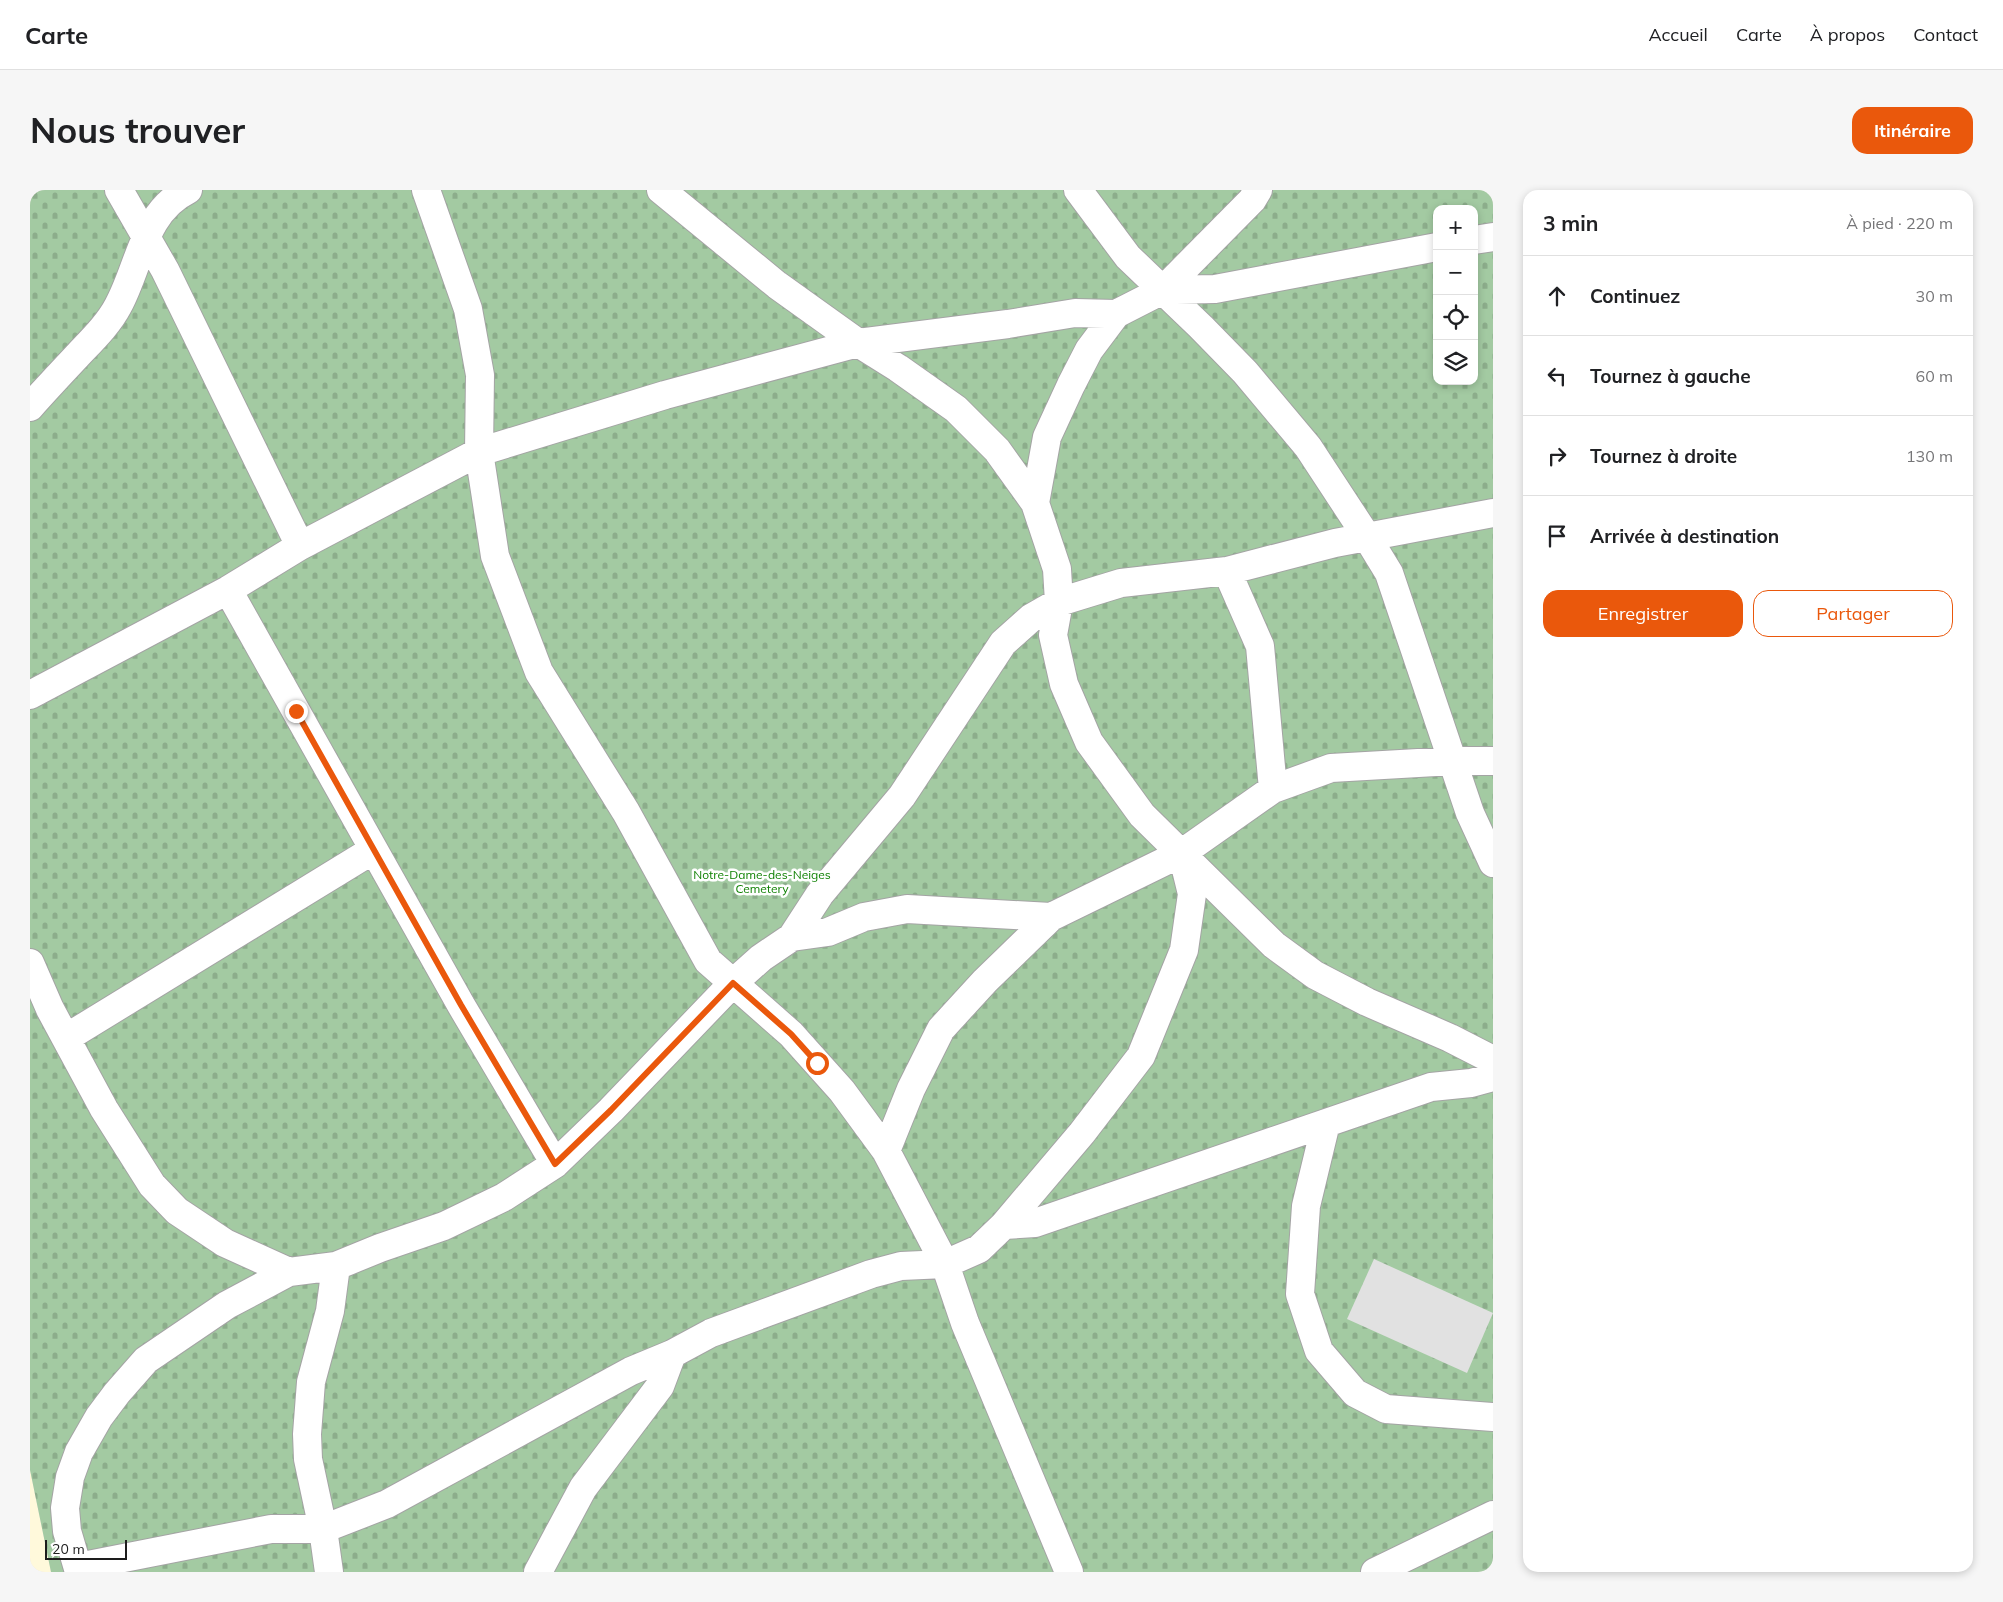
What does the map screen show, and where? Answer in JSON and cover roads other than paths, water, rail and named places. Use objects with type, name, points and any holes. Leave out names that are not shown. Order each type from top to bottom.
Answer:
[{"type":"lane","points":[[119,190],[165,270],[300,546]]},
{"type":"lane","points":[[30,408],[98,333],[118,307],[146,235],[162,210],[180,194],[188,190]]},
{"type":"lane","points":[[426,190],[468,309],[480,375],[479,452],[495,556],[539,672],[626,812],[708,962],[791,1034],[842,1092],[886,1151],[945,1264],[965,1323],[1069,1572]]},
{"type":"lane","points":[[661,190],[777,285],[956,410],[997,450],[1035,503],[1057,569],[1059,602],[1053,635],[1064,684],[1089,742],[1142,815],[1274,945],[1315,975],[1367,1002],[1450,1038],[1493,1060]]},
{"type":"lane","points":[[1078,190],[1128,257],[1245,372],[1308,447],[1367,537],[1389,573],[1470,814],[1493,863]]},
{"type":"lane","points":[[1035,503],[1047,437],[1089,350],[1116,314],[1163,290],[1252,200],[1258,190]]},
{"type":"lane","points":[[1478,239],[1493,237]]},
{"type":"lane","points":[[1163,290],[1215,289],[1433,248]]},
{"type":"lane","points":[[30,695],[228,590],[300,546],[479,452],[665,394],[858,343],[1008,324],[1074,313],[1116,314]]},
{"type":"lane","points":[[1182,853],[1192,894],[1184,950],[1141,1056],[1082,1133],[1004,1225],[979,1250],[945,1264],[901,1266],[872,1274],[711,1333],[672,1354],[623,1375],[387,1504],[323,1529],[271,1529],[78,1569],[67,1531],[65,1508],[73,1468],[79,1452],[99,1417],[146,1360],[227,1305],[288,1272],[336,1266],[452,1222],[504,1197],[555,1164],[611,1110],[733,983],[761,958],[792,937],[820,894],[902,796],[1003,643],[1031,618],[1059,602],[1121,583],[1227,570],[1335,543],[1493,513]]},
{"type":"lane","points":[[1227,570],[1260,646],[1273,789]]},
{"type":"lane","points":[[228,590],[461,1005],[555,1164]]},
{"type":"lane","points":[[886,1151],[911,1089],[941,1029],[985,981],[1051,917],[1182,853],[1273,789],[1331,768],[1453,761],[1493,761]]},
{"type":"lane","points":[[66,1038],[373,850]]},
{"type":"lane","points":[[792,937],[828,932],[864,917],[907,909],[1051,917]]},
{"type":"lane","points":[[30,963],[50,1009],[104,1109],[152,1185],[177,1211],[225,1244],[288,1272]]},
{"type":"lane","points":[[1004,1225],[1035,1223],[1431,1087],[1472,1083],[1493,1077]]},
{"type":"lane","points":[[1326,1124],[1306,1206],[1300,1294],[1319,1351],[1355,1393],[1386,1409],[1493,1417]]},
{"type":"lane","points":[[329,1572],[323,1529],[308,1459],[306,1434],[311,1382],[330,1311],[336,1266]]},
{"type":"lane","points":[[538,1572],[583,1488],[660,1386],[672,1354]]},
{"type":"lane","points":[[1375,1572],[1493,1515]]},
{"type":"park label","name":"Notre-Dame-des-Neiges Cemetery","points":[[762,881]]}]
